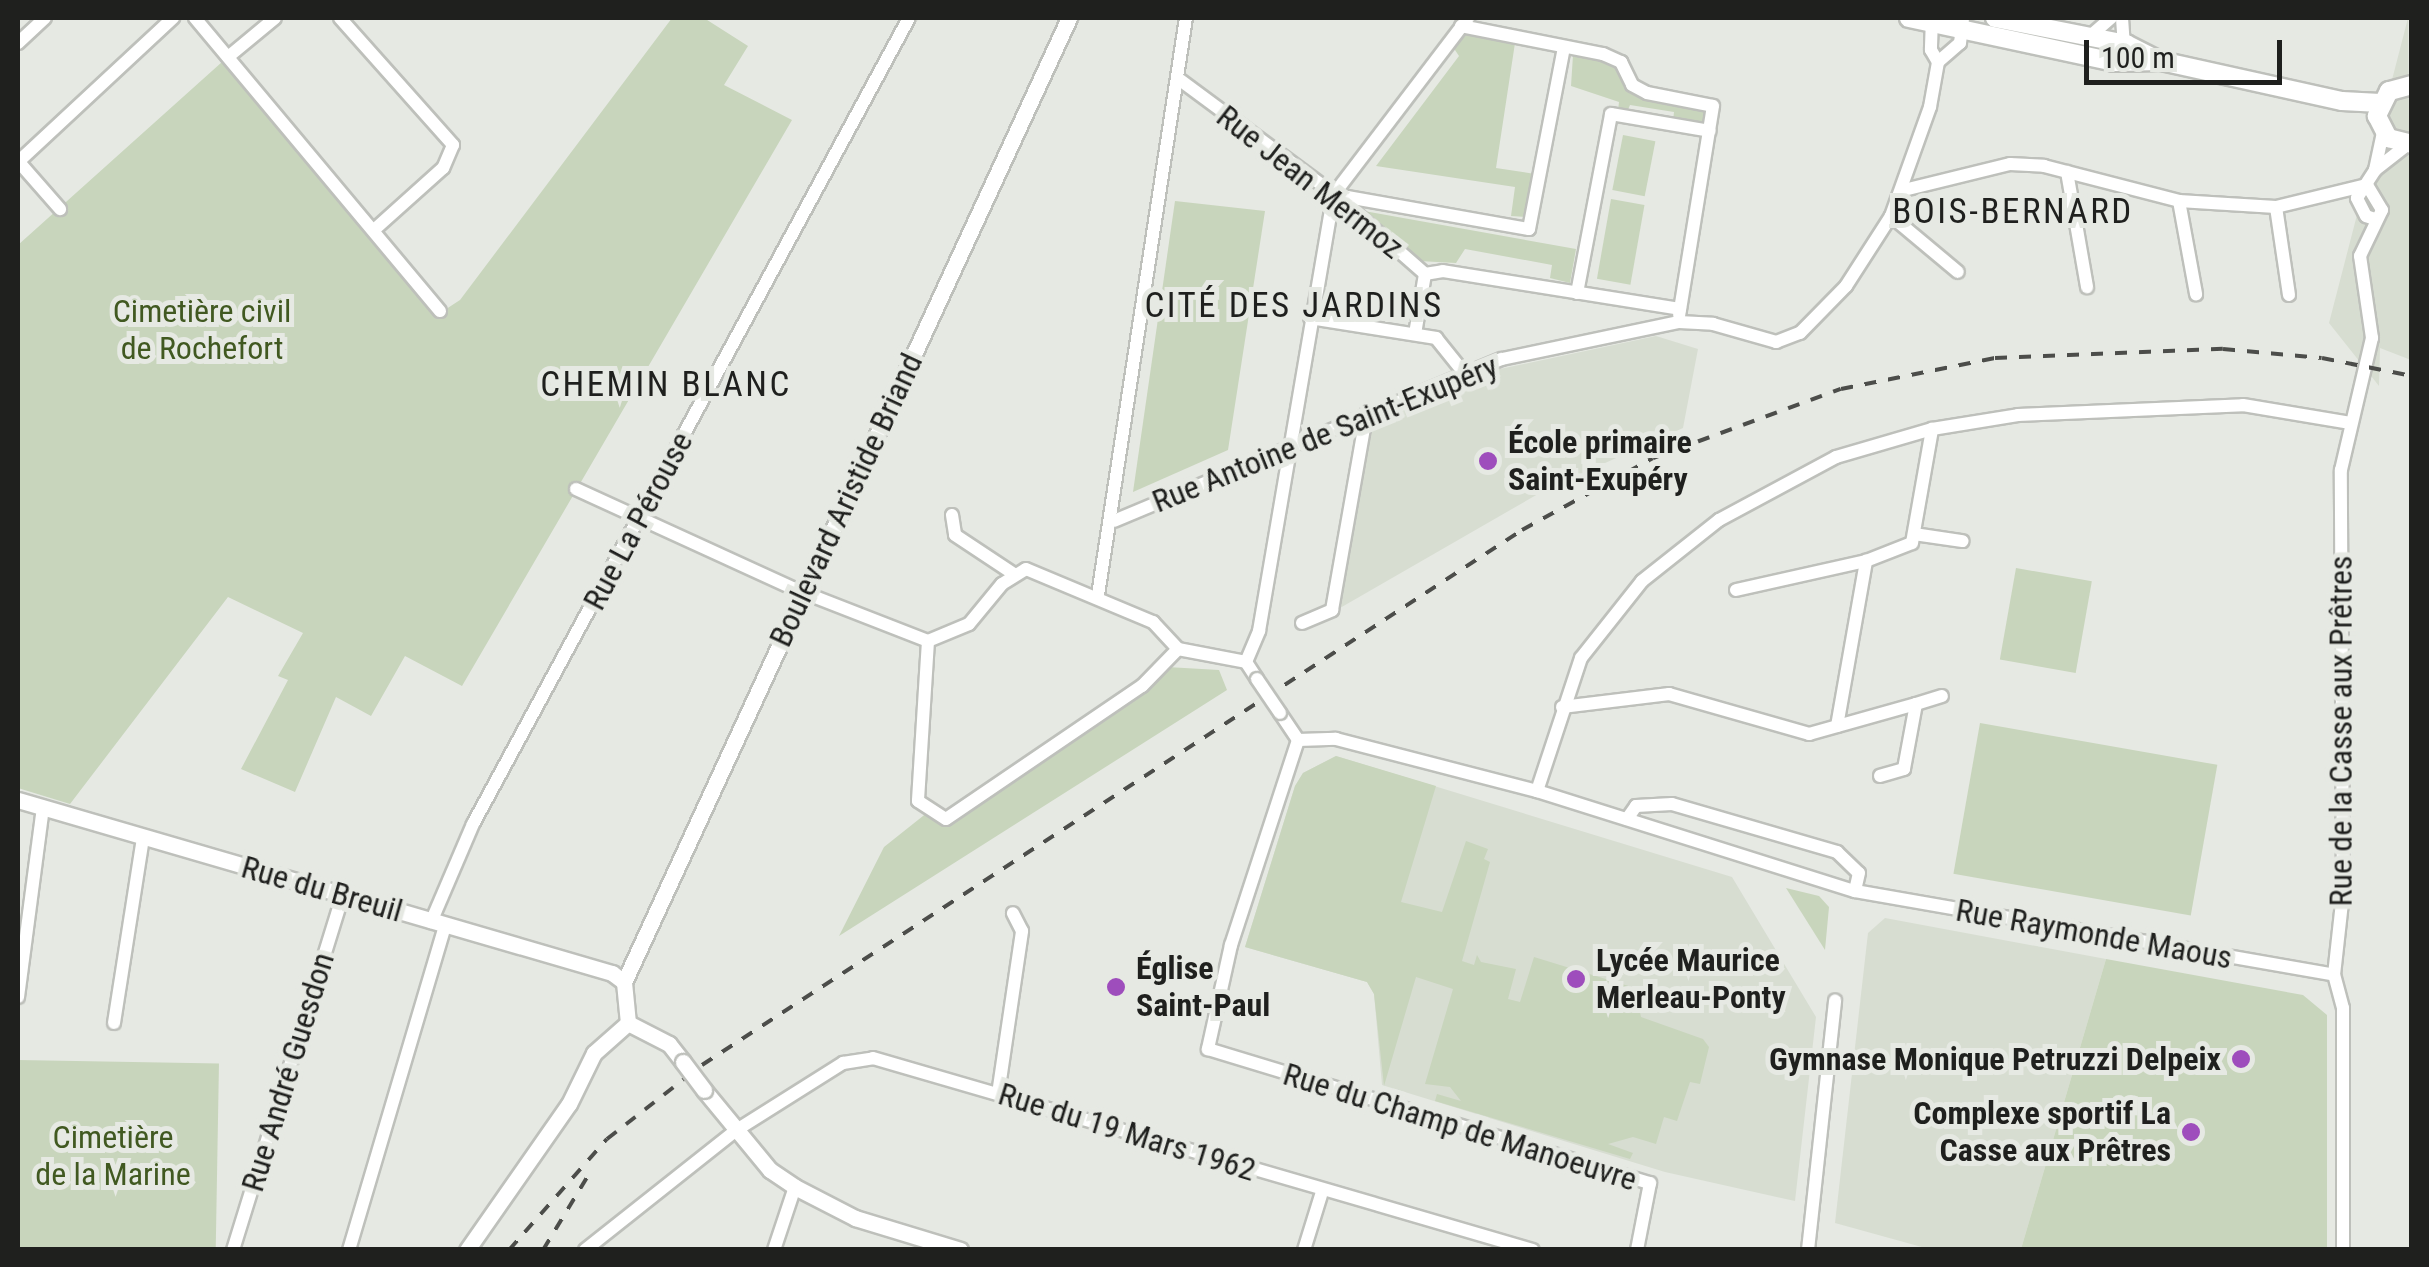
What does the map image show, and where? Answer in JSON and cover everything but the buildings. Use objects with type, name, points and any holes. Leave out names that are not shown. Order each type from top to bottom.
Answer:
[{"type":"main road","points":[[1909,18],[1962,24],[2114,62],[2161,62],[2342,101],[2380,103]]},
{"type":"main road","points":[[1996,18],[2126,44],[2161,62]]},
{"type":"main road","points":[[2381,127],[2380,103],[2395,88],[2412,85]]},
{"type":"main road","points":[[2342,101],[2409,144]]},
{"type":"street","points":[[18,43],[46,18]]},
{"type":"street","points":[[60,209],[18,162],[173,18]]},
{"type":"street","points":[[195,18],[440,311]]},
{"type":"street","points":[[228,57],[275,18]]},
{"type":"street","points":[[340,18],[453,145],[443,168],[374,230]]},
{"type":"street","name":"Rue La Pérouse","points":[[349,1250],[438,923],[473,824],[909,18]]},
{"type":"street","name":"Boulevard Aristide Briand","points":[[624,982],[1069,18]]},
{"type":"street","points":[[1098,594],[1114,521],[1186,18]]},
{"type":"street","points":[[2089,38],[2111,18]]},
{"type":"street","points":[[2114,62],[2126,44],[2122,18]]},
{"type":"street","name":"Rue Antoine de Saint-Exupéry","points":[[1932,20],[1931,50],[1938,62]]},
{"type":"street","points":[[1246,662],[1261,617],[1334,194],[1465,22],[1621,62],[1632,85],[1647,93],[1713,106],[1679,316]]},
{"type":"street","name":"Rue Antoine de Saint-Exupéry","points":[[1114,521],[1464,373],[1679,316],[1776,342],[1800,333],[1846,286],[1891,216],[1904,190],[1938,62],[1960,43],[1962,24]]},
{"type":"street","points":[[1334,194],[1530,230],[1564,46]]},
{"type":"street","name":"Rue Jean Mermoz","points":[[1180,80],[1334,194],[1425,274],[1443,271],[1577,293],[1679,316]]},
{"type":"street","points":[[1577,293],[1612,114],[1710,132]]},
{"type":"street","points":[[1904,190],[2010,164],[2068,172],[2179,201],[2276,207],[2367,184],[2375,170],[2381,127]]},
{"type":"street","points":[[2375,170],[2409,144]]},
{"type":"street","points":[[2068,172],[2087,287]]},
{"type":"street","name":"Rue de la Casse aux Prêtres","points":[[2343,1250],[2342,1008],[2334,975],[2343,894],[2340,490],[2350,423],[2372,338],[2360,256],[2376,219],[2366,216],[2357,198],[2367,184]]},
{"type":"street","points":[[2179,201],[2196,294]]},
{"type":"street","points":[[2276,207],[2289,294]]},
{"type":"street","points":[[1891,216],[1958,272]]},
{"type":"street","points":[[1415,334],[1425,274]]},
{"type":"street","points":[[1310,318],[1436,338],[1451,349],[1464,373]]},
{"type":"street","points":[[1538,792],[1562,707],[1594,637],[1686,543],[1822,464],[1932,428],[2018,415],[2243,405],[2350,423]]},
{"type":"street","points":[[1302,623],[1332,610],[1367,412]]},
{"type":"street","points":[[1736,590],[1866,561],[1906,548],[1914,534],[1932,428]]},
{"type":"street","points":[[576,489],[928,641],[969,624],[1014,574]]},
{"type":"street","points":[[952,515],[955,534],[1014,574],[1042,571],[1153,622],[1178,648],[1246,662],[1298,740]]},
{"type":"street","points":[[1914,534],[1962,542]]},
{"type":"street","points":[[1837,726],[1866,561]]},
{"type":"street","points":[[928,641],[918,801],[946,819],[1142,686],[1178,648]]},
{"type":"street","points":[[1562,707],[1656,693],[1803,733],[1942,696]]},
{"type":"street","points":[[1880,776],[1904,769],[1916,704]]},
{"type":"street","name":"Rue Raymonde Maous","points":[[1298,740],[1336,739],[1538,792],[1854,892],[2334,975]]},
{"type":"street","name":"Rue du Champ de Manoeuvre","points":[[1298,740],[1231,945],[1208,1050],[1650,1184],[1638,1250]]},
{"type":"street","name":"Rue du Breuil","points":[[18,800],[438,923],[624,982]]},
{"type":"street","points":[[1627,819],[1636,806],[1672,804],[1837,852],[1859,873],[1854,892]]},
{"type":"street","points":[[18,997],[43,808]]},
{"type":"street","points":[[114,1023],[143,837]]},
{"type":"street","name":"Rue André Guesdon","points":[[233,1250],[342,895]]},
{"type":"street","points":[[998,1094],[1022,932],[1014,914]]},
{"type":"street","points":[[624,982],[628,1023]]},
{"type":"street","points":[[1808,1250],[1835,1000]]},
{"type":"street","points":[[628,1023],[659,1036],[684,1062],[734,1130],[796,1188],[855,1218],[960,1250]]},
{"type":"street","points":[[466,1250],[569,1104],[594,1053],[628,1023]]},
{"type":"street","name":"Rue du 19 Mars 1962","points":[[585,1250],[734,1130],[855,1058],[998,1094],[1322,1192],[1533,1250]]},
{"type":"street","points":[[774,1250],[796,1188]]},
{"type":"street","points":[[1304,1250],[1322,1192]]},
{"type":"shaded area","points":[[2408,18],[2411,360],[2380,348],[2379,386],[2329,323]]},
{"type":"shaded area","name":"École primaire Saint-Exupéry","points":[[1656,336],[1698,349],[1683,428],[1545,490],[1340,608],[1370,431],[1381,418],[1495,370]]},
{"type":"shaded area","name":"Lycée Maurice Merleau-Ponty","points":[[1336,756],[1732,877],[1816,1017],[1795,1201],[1665,1172],[1382,1085],[1374,994],[1367,982],[1245,947],[1295,786],[1303,773]]},
{"type":"shaded area","points":[[1885,918],[2106,959],[2021,1249],[1929,1249],[1835,1223],[1868,933]]},
{"type":"green space","name":"Cimetière civil de Rochefort","points":[[672,18],[704,18],[748,46],[724,85],[792,120],[462,686],[405,656],[371,716],[336,697],[295,792],[241,769],[288,680],[278,676],[303,633],[228,597],[70,804],[18,788],[18,245],[222,62],[437,315],[460,300]]},
{"type":"green space","points":[[1466,35],[1515,43],[1496,168],[1535,174],[1527,217],[1511,216],[1515,187],[1376,166],[1459,56],[1453,47]]},
{"type":"green space","points":[[1573,55],[1611,62],[1622,77],[1706,110],[1705,122],[1673,121],[1674,112],[1630,105],[1627,112],[1618,111],[1619,102],[1571,86]]},
{"type":"green space","points":[[1623,135],[1655,141],[1645,196],[1612,190]]},
{"type":"green space","points":[[1611,199],[1644,205],[1630,285],[1597,279]]},
{"type":"green space","points":[[1175,201],[1265,211],[1228,450],[1133,492]]},
{"type":"green space","points":[[1364,211],[1576,249],[1570,283],[1550,278],[1552,265],[1465,249],[1456,263],[1419,261]]},
{"type":"green space","points":[[2016,568],[2092,581],[2076,673],[2000,660]]},
{"type":"green space","points":[[1167,667],[1219,670],[1227,690],[839,936],[884,847],[928,812],[946,819]]},
{"type":"green space","points":[[1980,723],[2217,765],[2191,916],[1953,874]]},
{"type":"green space","points":[[1336,756],[1436,786],[1401,902],[1442,912],[1466,841],[1488,849],[1484,859],[1490,862],[1462,961],[1474,965],[1477,955],[1481,962],[1516,969],[1508,999],[1520,1002],[1534,957],[1635,988],[1641,1017],[1703,1039],[1709,1047],[1700,1084],[1690,1082],[1677,1121],[1664,1117],[1656,1144],[1633,1137],[1608,1144],[1633,1153],[1630,1159],[1435,1101],[1437,1094],[1461,1101],[1450,1087],[1425,1084],[1453,989],[1416,977],[1384,1086],[1374,994],[1367,982],[1245,947],[1295,786],[1303,773]]},
{"type":"green space","points":[[1786,888],[1819,896],[1829,907],[1825,950]]},
{"type":"green space","name":"Complexe sportif La Casse aux Prêtres","points":[[2106,959],[2303,995],[2327,1015],[2327,1249],[2021,1249]]},
{"type":"green space","name":"Cimetière de la Marine","points":[[18,1060],[219,1064],[216,1250],[18,1249]]},
{"type":"railway","points":[[509,1250],[607,1139],[702,1065],[1522,530],[1653,458],[1841,389],[1995,358],[2223,349],[2322,358],[2412,376]]},
{"type":"railway","points":[[543,1250],[592,1169]]},
{"type":"place","name":"École primaire Saint-Exupéry","points":[[1488,461]]},
{"type":"place","name":"Lycée Maurice Merleau-Ponty","points":[[1576,979]]},
{"type":"place","name":"Église Saint-Paul","points":[[1116,987]]},
{"type":"place","name":"Gymnase Monique Petruzzi Delpeix","points":[[2241,1059]]},
{"type":"place","name":"Complexe sportif La Casse aux Prêtres","points":[[2191,1132]]},
{"type":"district","name":"BOIS-BERNARD","points":[[2013,212]]},
{"type":"district","name":"CITÉ DES JARDINS","points":[[1294,306]]},
{"type":"district","name":"CHEMIN BLANC","points":[[666,385]]}]
